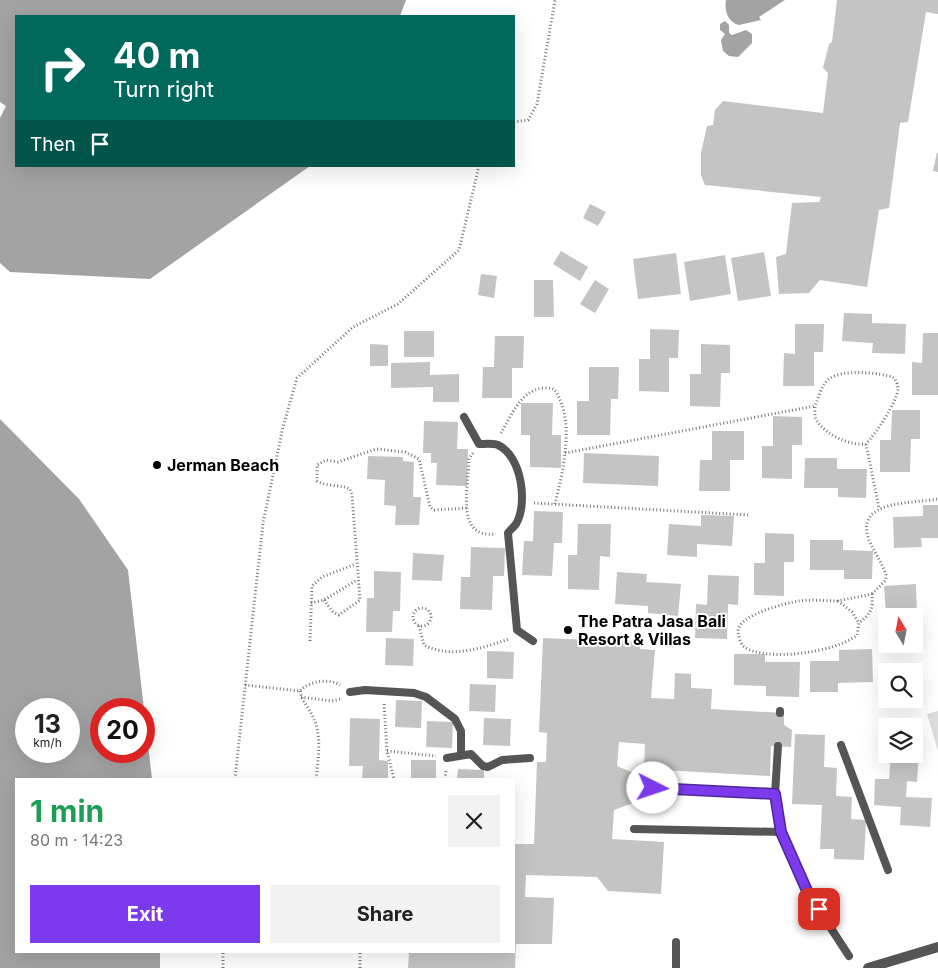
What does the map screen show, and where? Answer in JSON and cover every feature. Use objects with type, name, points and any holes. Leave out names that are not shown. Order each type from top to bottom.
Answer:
[{"type":"street","points":[[868,968],[938,947]]},
{"type":"lane","points":[[464,417],[478,444],[499,446],[510,456],[520,476],[521,502],[516,524],[508,533],[517,630],[533,641]]},
{"type":"lane","points":[[350,692],[384,691],[414,693],[435,703],[455,720],[461,731],[461,755]]},
{"type":"lane","points":[[841,745],[888,870]]},
{"type":"lane","points":[[778,746],[775,794],[781,832],[808,893],[849,956]]},
{"type":"lane","points":[[447,758],[471,754],[483,766],[488,767],[502,760],[530,758]]},
{"type":"lane","points":[[653,788],[775,794]]},
{"type":"lane","points":[[634,829],[781,832]]},
{"type":"lane","points":[[676,942],[676,968]]},
{"type":"path","points":[[515,122],[528,120],[537,104],[555,0]]},
{"type":"path","points":[[235,778],[263,523],[283,427],[297,378],[353,327],[398,304],[460,250],[479,167]]},
{"type":"path","points":[[876,373],[894,378],[898,389],[895,398],[872,438],[866,444],[851,444],[821,426],[814,416],[815,406],[824,384],[836,375],[876,373]]},
{"type":"path","points":[[495,445],[520,399],[535,390],[554,389],[561,400],[563,410],[565,453],[565,462],[555,504]]},
{"type":"path","points":[[565,453],[815,406]]},
{"type":"path","points":[[478,444],[470,459],[468,518],[477,532],[486,535],[508,533]]},
{"type":"path","points":[[866,444],[879,508]]},
{"type":"path","points":[[324,600],[336,615],[343,614],[360,600],[352,495],[350,489],[317,481],[317,465],[326,460],[338,462],[376,449],[405,452],[419,459],[430,507],[434,510],[467,508]]},
{"type":"path","points":[[838,601],[852,612],[859,623],[859,630],[852,639],[803,654],[782,655],[743,646],[738,628],[743,620],[752,616],[798,601],[838,601],[872,594],[886,580],[885,570],[867,531],[868,519],[879,508],[938,499]]},
{"type":"path","points":[[521,502],[748,515]]},
{"type":"path","points":[[310,641],[312,586],[316,581],[356,564]]},
{"type":"path","points":[[311,603],[324,600],[357,580]]},
{"type":"path","points":[[859,623],[870,615],[872,611],[872,594]]},
{"type":"path","points":[[419,626],[424,627],[432,620],[430,611],[426,608],[421,608],[413,614],[413,619],[419,626],[424,645],[442,651],[467,651],[522,635]]},
{"type":"path","points":[[245,685],[300,691],[308,685],[328,681],[334,682],[350,692]]},
{"type":"path","points":[[300,691],[301,697],[316,724],[319,766],[316,778]]},
{"type":"path","points":[[384,691],[387,751],[394,778]]},
{"type":"path","points":[[301,697],[332,701],[350,692]]},
{"type":"path","points":[[387,751],[447,758]]},
{"type":"path","points":[[223,953],[223,968]]},
{"type":"path","points":[[360,953],[360,968]]},
{"type":"shaded area","points":[[0,0],[406,0],[400,15],[15,15],[15,167],[309,167],[150,279],[10,272],[0,263],[0,118],[6,106],[0,102]]},
{"type":"shaded area","points":[[726,0],[785,0],[759,17],[761,20],[739,25],[735,24],[728,16]]},
{"type":"shaded area","points":[[725,21],[729,25],[729,33],[732,35],[746,30],[752,34],[752,43],[738,57],[729,56],[723,51],[721,40],[725,34],[720,30],[720,24]]},
{"type":"shaded area","points":[[0,419],[79,499],[128,570],[143,698],[90,698],[90,763],[150,763],[152,778],[15,778],[15,953],[160,953],[160,968],[0,968]]},
{"type":"shaded area","points":[[938,711],[938,751],[927,714]]},
{"type":"building","points":[[837,0],[938,0],[938,14],[926,12],[908,122],[900,123],[889,208],[879,210],[867,287],[820,280],[809,293],[779,294],[776,257],[786,254],[792,203],[819,202],[821,197],[705,185],[701,175],[701,153],[707,126],[713,125],[715,110],[723,101],[823,113],[828,73],[823,68],[829,44],[832,42]]},
{"type":"building","points":[[938,153],[938,172],[933,171]]},
{"type":"building","points":[[590,204],[606,212],[598,226],[583,218]]},
{"type":"building","points":[[561,251],[588,267],[580,281],[553,264]]},
{"type":"building","points":[[764,252],[771,296],[738,301],[731,258]]},
{"type":"building","points":[[676,253],[681,294],[638,299],[633,259]]},
{"type":"building","points":[[725,255],[731,294],[690,301],[684,262]]},
{"type":"building","points":[[481,274],[497,276],[494,298],[478,295]]},
{"type":"building","points":[[534,280],[553,280],[554,317],[534,317]]},
{"type":"building","points":[[595,280],[609,289],[595,313],[580,304]]},
{"type":"building","points":[[844,313],[872,314],[872,323],[906,324],[905,354],[872,353],[873,343],[842,341]]},
{"type":"building","points":[[795,324],[824,324],[823,352],[814,352],[814,386],[783,386],[784,353],[795,354]]},
{"type":"building","points":[[650,329],[679,330],[678,358],[669,358],[669,392],[639,391],[639,359],[650,359]]},
{"type":"building","points":[[404,331],[434,331],[434,357],[404,357]]},
{"type":"building","points":[[923,333],[938,333],[938,395],[912,395],[912,362],[922,363]]},
{"type":"building","points":[[495,336],[524,336],[523,368],[512,368],[512,398],[482,398],[483,367],[494,367]]},
{"type":"building","points":[[370,344],[388,345],[388,366],[370,366]]},
{"type":"building","points":[[701,344],[730,345],[730,373],[721,373],[720,407],[690,406],[690,374],[701,374]]},
{"type":"building","points":[[430,362],[430,375],[459,374],[459,402],[433,402],[433,387],[391,388],[391,363]]},
{"type":"building","points":[[589,367],[619,367],[618,399],[611,399],[610,435],[577,435],[577,401],[589,401]]},
{"type":"building","points":[[521,403],[553,403],[552,435],[561,435],[561,468],[530,467],[530,435],[521,435]]},
{"type":"building","points":[[892,410],[920,410],[920,439],[911,439],[910,472],[880,472],[880,440],[891,440]]},
{"type":"building","points":[[773,416],[802,417],[802,445],[792,445],[792,479],[762,478],[762,446],[773,446]]},
{"type":"building","points":[[424,421],[458,422],[457,449],[468,449],[467,486],[436,485],[437,463],[431,463],[431,453],[423,453]]},
{"type":"building","points":[[712,431],[744,431],[744,460],[730,460],[730,491],[699,491],[700,460],[712,460]]},
{"type":"building","points":[[584,453],[659,456],[658,486],[583,483]]},
{"type":"building","points":[[368,456],[403,457],[403,461],[414,462],[413,497],[421,497],[419,525],[395,525],[396,506],[384,505],[385,480],[367,479]]},
{"type":"building","points":[[805,458],[837,458],[837,469],[867,469],[866,498],[838,497],[838,488],[804,488]]},
{"type":"building","points":[[923,505],[938,505],[938,538],[921,538],[922,547],[894,548],[893,517],[923,516]]},
{"type":"building","points":[[534,511],[563,512],[562,543],[554,543],[552,576],[522,575],[524,541],[533,541]]},
{"type":"building","points":[[701,515],[734,516],[732,546],[697,544],[697,557],[667,555],[669,524],[701,526]]},
{"type":"building","points":[[578,524],[611,524],[610,557],[600,556],[599,590],[568,589],[568,555],[577,555]]},
{"type":"building","points":[[765,533],[794,534],[794,562],[784,562],[784,596],[754,595],[754,563],[765,563]]},
{"type":"building","points":[[810,540],[843,540],[843,550],[873,551],[872,579],[844,579],[844,570],[810,570]]},
{"type":"building","points":[[471,547],[505,548],[504,576],[493,576],[492,610],[460,609],[461,577],[470,577]]},
{"type":"building","points":[[413,553],[444,555],[442,581],[412,580]]},
{"type":"building","points":[[374,571],[401,572],[400,611],[393,611],[392,632],[366,632],[367,598],[374,598]]},
{"type":"building","points":[[617,572],[647,574],[646,582],[681,584],[678,616],[648,613],[648,606],[615,604]]},
{"type":"building","points":[[708,575],[739,576],[738,605],[728,604],[727,639],[695,638],[696,604],[707,605]]},
{"type":"building","points":[[916,584],[917,608],[886,608],[884,586]]},
{"type":"building","points":[[386,638],[414,639],[413,666],[385,665]]},
{"type":"building","points":[[543,638],[641,642],[640,649],[655,650],[651,698],[674,699],[675,673],[691,674],[691,688],[712,689],[711,709],[784,713],[784,725],[792,730],[791,747],[771,746],[770,776],[644,769],[645,744],[619,742],[617,766],[641,776],[639,801],[614,810],[612,839],[664,842],[661,894],[608,891],[597,877],[526,875],[525,897],[554,898],[552,944],[516,944],[515,968],[408,968],[409,953],[515,953],[515,844],[534,844],[537,762],[546,762],[547,733],[539,732]]},
{"type":"building","points":[[872,649],[873,682],[838,683],[838,692],[810,692],[810,661],[839,661],[839,650]]},
{"type":"building","points":[[487,651],[514,652],[513,679],[487,678]]},
{"type":"building","points":[[734,654],[765,654],[765,662],[800,662],[799,697],[766,696],[766,686],[734,685]]},
{"type":"building","points":[[470,684],[496,685],[495,712],[469,711]]},
{"type":"building","points":[[396,700],[422,701],[421,728],[395,727]]},
{"type":"building","points":[[350,718],[380,719],[379,760],[388,761],[388,778],[362,778],[363,766],[349,766]]},
{"type":"building","points":[[484,718],[511,719],[510,746],[483,745]]},
{"type":"building","points":[[427,721],[453,722],[452,748],[426,747]]},
{"type":"building","points":[[795,734],[825,735],[824,767],[837,768],[836,796],[852,797],[851,819],[866,820],[864,860],[834,859],[834,849],[820,849],[822,805],[792,804]]},
{"type":"building","points":[[411,760],[436,760],[436,778],[411,778]]},
{"type":"building","points":[[890,763],[918,763],[917,782],[907,781],[906,797],[932,798],[930,827],[900,825],[901,807],[874,805],[875,779],[889,779]]},
{"type":"building","points":[[458,769],[484,770],[484,778],[457,778]]},
{"type":"place","name":"Jerman Beach","points":[[157,465]]},
{"type":"place","name":"The Patra Jasa Bali Resort & Villas","points":[[568,630]]},
{"type":"route","points":[[653,788],[775,794],[781,832],[808,893],[819,909]]}]
